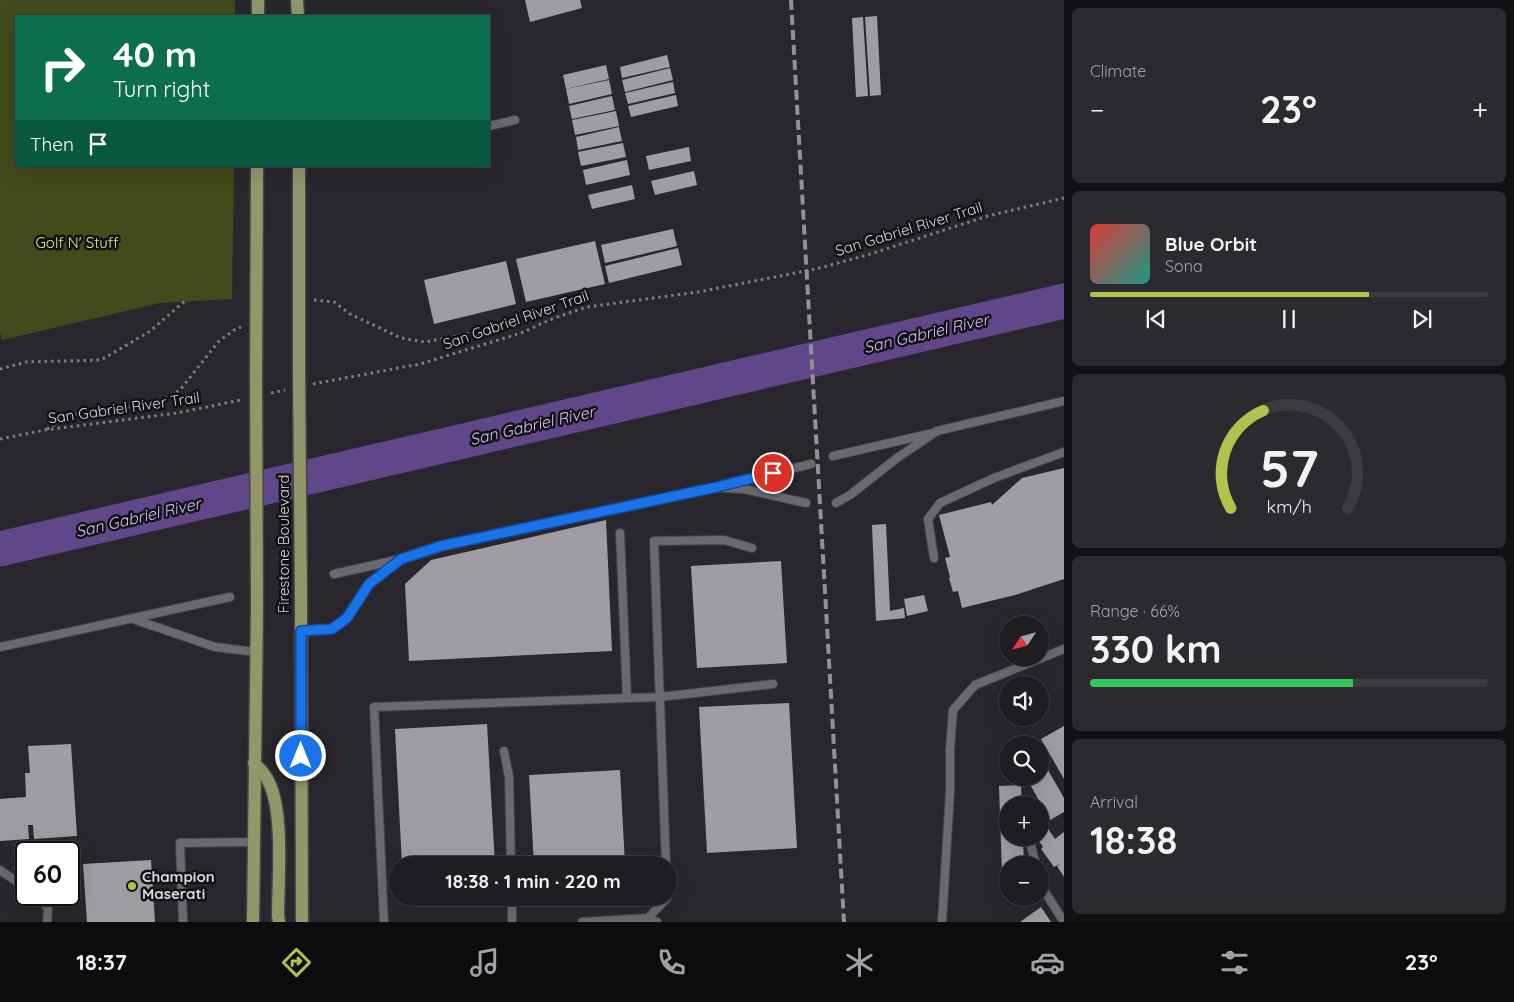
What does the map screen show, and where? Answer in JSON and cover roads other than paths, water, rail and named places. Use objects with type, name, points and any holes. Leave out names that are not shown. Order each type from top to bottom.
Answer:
[{"type":"main road","points":[[258,0],[258,15]]},
{"type":"main road","points":[[298,0],[298,15]]},
{"type":"main road","name":"Firestone Boulevard","points":[[252,922],[257,607],[257,167]]},
{"type":"main road","name":"Firestone Boulevard","points":[[299,167],[302,922]]},
{"type":"main road","points":[[254,763],[267,778],[274,796],[278,822],[278,915],[280,922]]},
{"type":"lane","points":[[490,126],[515,120]]},
{"type":"lane","points":[[833,456],[1064,401]]},
{"type":"lane","points":[[836,502],[850,495],[897,458],[937,432]]},
{"type":"lane","points":[[934,558],[928,519],[940,503],[994,478],[1064,452]]},
{"type":"lane","points":[[334,574],[401,559],[441,546],[717,487],[811,464]]},
{"type":"lane","points":[[717,487],[744,489],[806,502]]},
{"type":"lane","points":[[620,534],[627,698]]},
{"type":"lane","points":[[666,856],[654,541],[724,540],[752,548]]},
{"type":"lane","points":[[301,631],[335,627],[347,618],[369,584],[401,559]]},
{"type":"lane","points":[[0,647],[230,597]]},
{"type":"lane","points":[[132,619],[215,647],[256,652]]},
{"type":"lane","points":[[942,922],[953,710],[975,685],[1064,649]]},
{"type":"lane","points":[[384,922],[374,707],[660,697],[773,684]]},
{"type":"lane","points":[[504,751],[509,777],[511,856]]},
{"type":"lane","points":[[183,922],[180,844],[252,842]]},
{"type":"lane","points":[[0,870],[15,880]]},
{"type":"lane","points":[[1049,898],[1064,922]]},
{"type":"lane","points":[[46,906],[48,910],[47,922]]},
{"type":"lane","points":[[512,906],[512,922]]},
{"type":"lane","points":[[648,920],[660,906]]},
{"type":"lane","points":[[582,922],[648,920],[657,922]]},
{"type":"waterway","name":"San Gabriel River","points":[[0,549],[1064,301]]},
{"type":"railway","points":[[791,0],[844,922]]},
{"type":"place","name":"Champion Maserati","points":[[132,886]]},
{"type":"park label","name":"Golf N' Stuff","points":[[77,243]]}]
